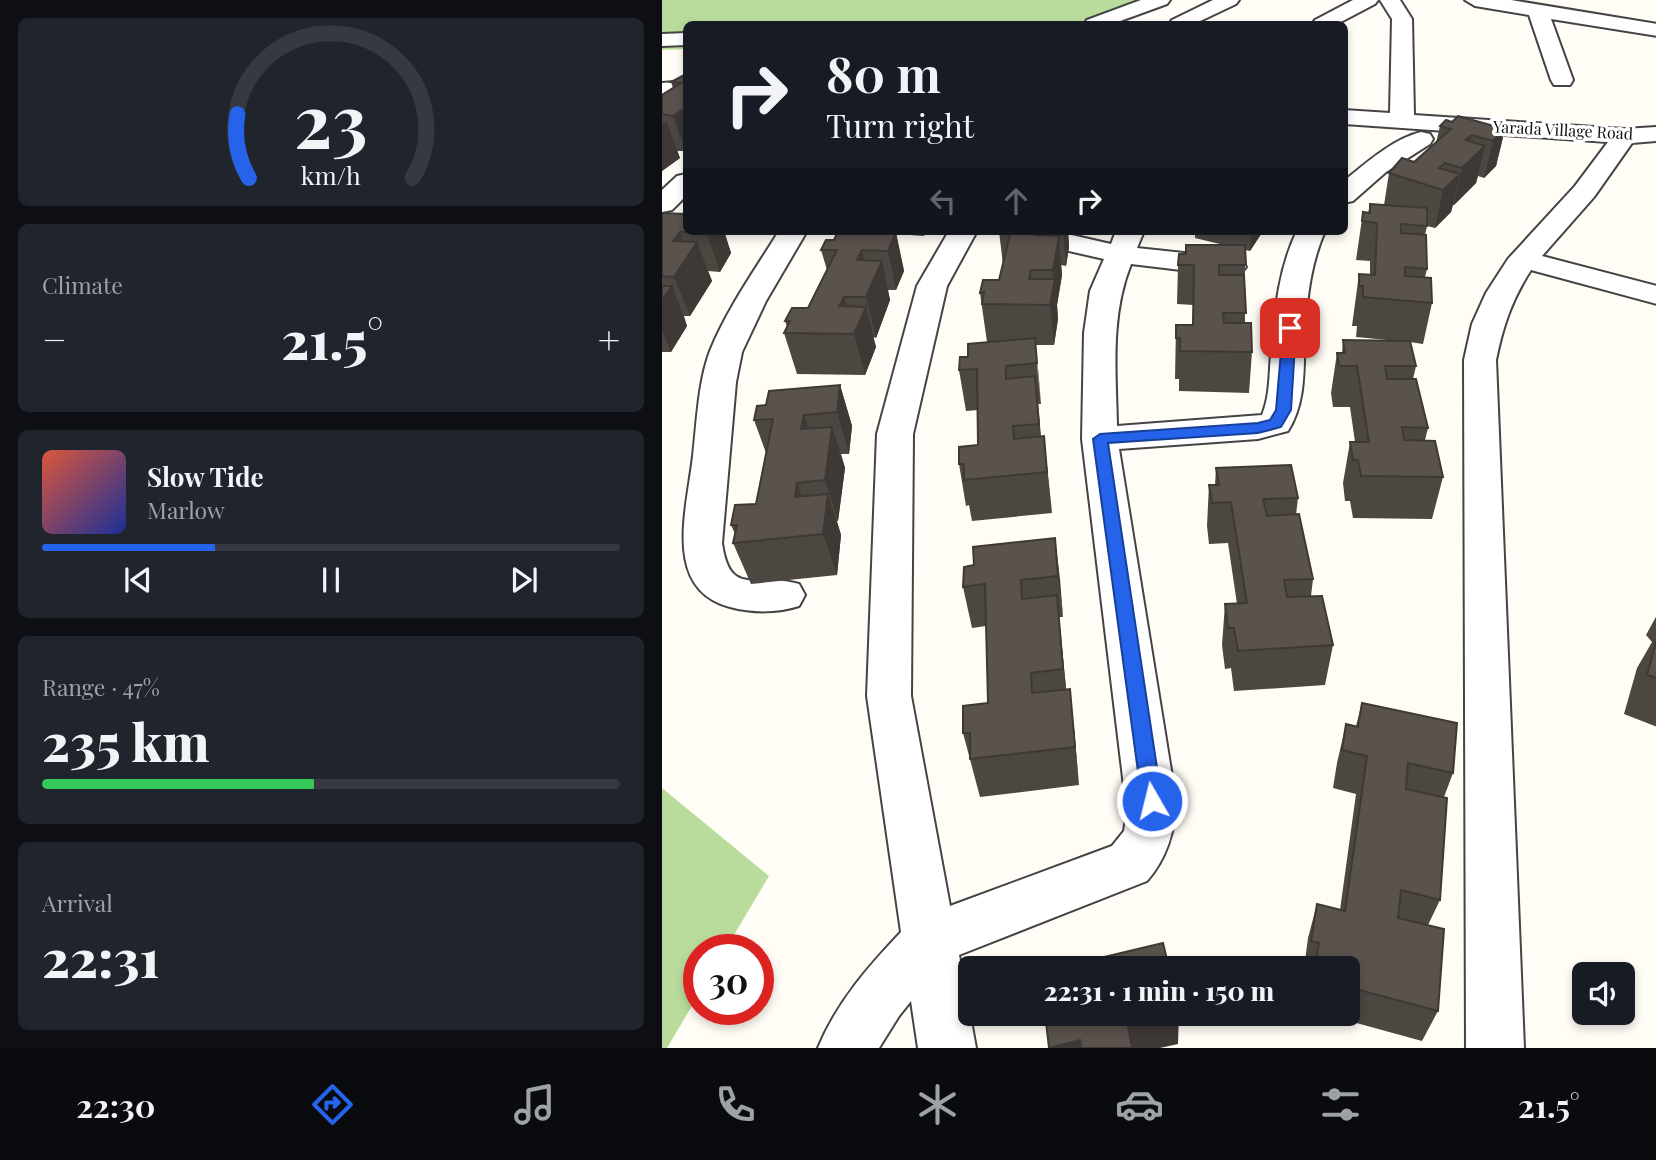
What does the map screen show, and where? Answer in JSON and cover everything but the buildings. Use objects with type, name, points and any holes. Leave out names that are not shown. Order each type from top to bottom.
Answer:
[{"type":"street","points":[[1102,21],[1160,0]]},
{"type":"street","points":[[1185,21],[1229,0]]},
{"type":"street","points":[[1328,21],[1368,0]]},
{"type":"street","points":[[1390,0],[1402,19],[1402,120]]},
{"type":"street","points":[[1475,0],[1657,29]]},
{"type":"street","points":[[1646,9],[1657,29]]},
{"type":"street","points":[[1538,11],[1562,80]]},
{"type":"street","points":[[662,40],[683,39]]},
{"type":"street","points":[[662,90],[683,88]]},
{"type":"street","name":"Yarada Village Road","points":[[1348,117],[1640,135]]},
{"type":"street","points":[[1496,1048],[1480,360],[1483,334],[1496,299],[1522,259],[1609,161],[1640,135]]},
{"type":"street","points":[[1348,192],[1377,167],[1421,139]]},
{"type":"street","points":[[662,204],[683,185]]},
{"type":"street","points":[[784,595],[725,590],[711,581],[703,566],[702,543],[719,382],[726,352],[751,301],[791,235]]},
{"type":"street","points":[[947,1048],[889,696],[895,435],[932,286],[962,235]]},
{"type":"street","points":[[1056,235],[1124,242],[1240,268]]},
{"type":"street","points":[[1100,439],[1258,428],[1276,423],[1284,410],[1290,328],[1299,263],[1310,235]]},
{"type":"street","points":[[847,1048],[878,996],[930,940],[1129,864],[1144,849],[1151,826],[1152,801],[1100,439],[1100,333],[1105,291],[1124,242]]},
{"type":"street","points":[[1522,259],[1657,295]]},
{"type":"green space","points":[[662,0],[1142,0],[1126,12],[1081,21],[683,21],[683,49],[662,50]]},
{"type":"green space","points":[[662,788],[769,876],[735,934],[683,934],[683,1021],[667,1048],[662,1048]]},
{"type":"route","points":[[1152,801],[1100,439],[1258,428],[1276,423],[1284,410],[1290,328]]}]
